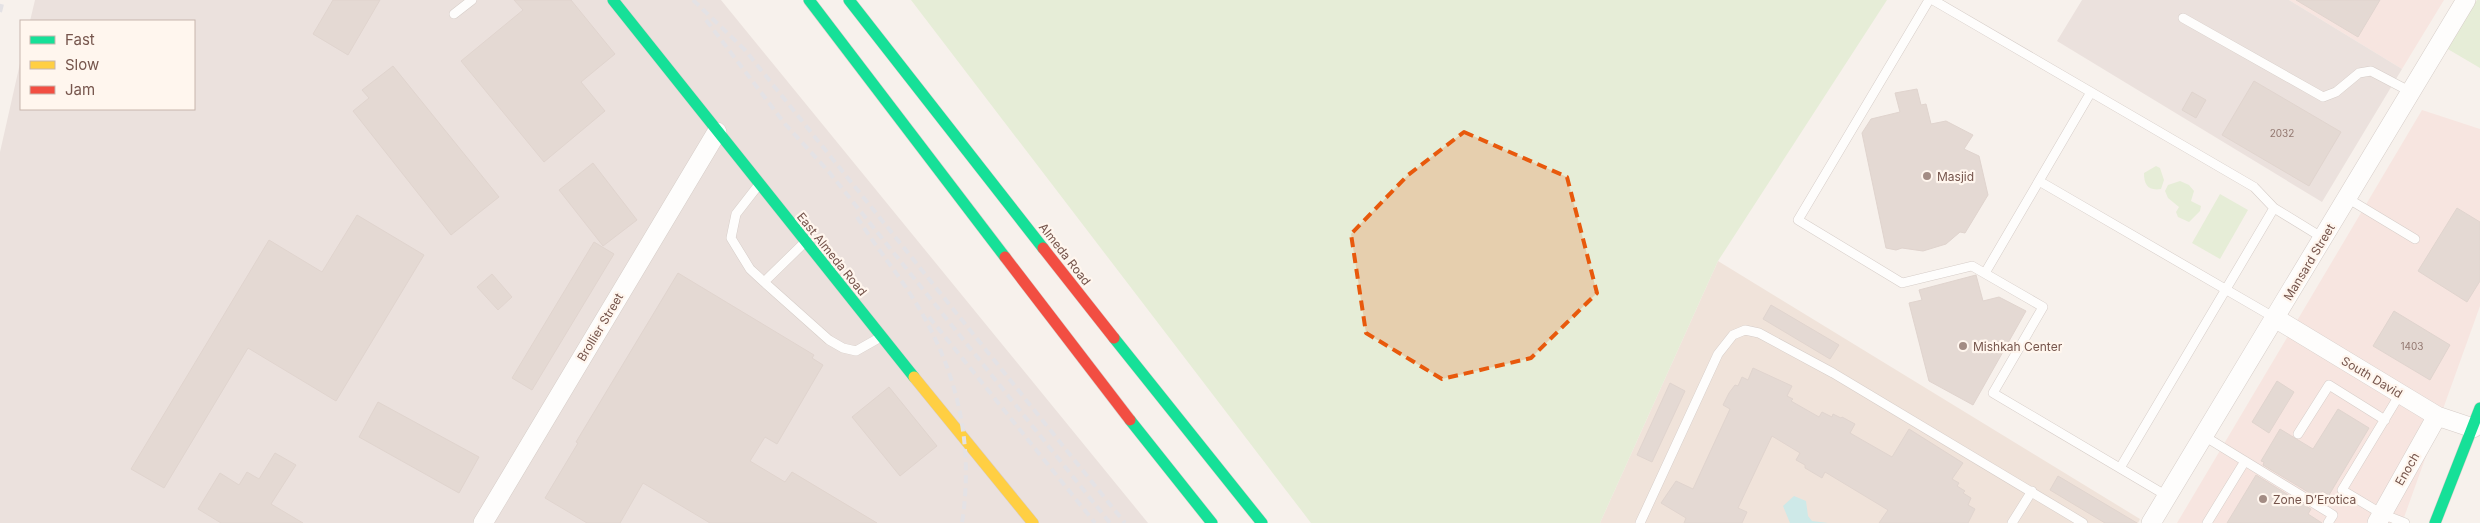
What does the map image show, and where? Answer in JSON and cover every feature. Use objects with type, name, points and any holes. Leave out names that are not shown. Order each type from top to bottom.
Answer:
[{"type":"main road","name":"East Almeda Road","points":[[613,0],[758,184],[1033,523]]},
{"type":"main road","points":[[809,0],[1107,391],[1212,523]]},
{"type":"main road","name":"Almeda Road","points":[[848,0],[1008,205],[1262,523]]},
{"type":"main road","points":[[852,0],[868,24]]},
{"type":"main road","points":[[823,38],[884,100]]},
{"type":"main road","points":[[2434,523],[2480,408]]},
{"type":"street","name":"Mansard Street","points":[[2151,523],[2466,0]]},
{"type":"street","name":"Brollier Street","points":[[483,523],[717,132]]},
{"type":"street","name":"South David","points":[[2275,318],[2437,416],[2473,428]]},
{"type":"street","name":"Enoch","points":[[2379,519],[2437,416]]},
{"type":"lane","points":[[454,14],[472,0]]},
{"type":"lane","points":[[1929,0],[1798,220],[1902,283],[1972,266],[2043,307],[1993,393],[2167,496]]},
{"type":"lane","points":[[1933,0],[2254,187],[2274,208],[2323,238]]},
{"type":"lane","points":[[2184,18],[2323,98],[2336,92],[2359,73],[2371,71],[2411,92]]},
{"type":"lane","points":[[1984,273],[2091,92]]},
{"type":"lane","points":[[2040,181],[2275,318]]},
{"type":"lane","points":[[758,184],[736,214],[731,238],[750,269],[829,340],[843,348],[856,351],[881,337]]},
{"type":"lane","points":[[2347,198],[2415,239]]},
{"type":"lane","points":[[2120,468],[2274,208]]},
{"type":"lane","points":[[764,282],[805,242]]},
{"type":"lane","points":[[1640,523],[1718,354],[1727,340],[1745,330],[1759,333],[1833,373],[2083,523]]},
{"type":"lane","points":[[2298,434],[2329,385],[2385,420]]},
{"type":"lane","points":[[2400,394],[2342,490],[2379,519],[2405,523]]},
{"type":"lane","points":[[2204,436],[2333,514],[2328,523]]},
{"type":"lane","points":[[2208,523],[2245,461]]},
{"type":"lane","points":[[2012,523],[2032,491]]},
{"type":"highlighted area","points":[[1464,132],[1567,177],[1597,293],[1531,358],[1442,379],[1366,333],[1351,234],[1408,175]]},
{"type":"shaded area","points":[[35,0],[721,0],[1148,523],[0,523],[0,152],[20,63],[20,110],[195,110],[195,20],[30,20]]},
{"type":"shaded area","points":[[2082,0],[2289,0],[2402,69],[2322,202],[2057,41]]},
{"type":"shaded area","points":[[2289,0],[2444,0],[2402,69]]},
{"type":"shaded area","points":[[2422,110],[2480,129],[2480,306],[2402,523],[2177,523]]},
{"type":"shaded area","points":[[1718,261],[2140,519],[2138,523],[1600,523]]},
{"type":"green space","points":[[911,0],[1887,0],[1718,261],[1600,523],[1311,523]]},
{"type":"green space","points":[[2477,0],[2480,0],[2480,68],[2446,48]]},
{"type":"green space","points":[[2156,166],[2160,168],[2164,180],[2161,189],[2150,188],[2145,181],[2144,173]]},
{"type":"green space","points":[[2180,181],[2189,185],[2194,191],[2191,201],[2201,206],[2200,211],[2189,222],[2178,217],[2176,212],[2179,207],[2168,198],[2165,191],[2168,185]]},
{"type":"green space","points":[[2220,194],[2248,210],[2220,259],[2192,243]]},
{"type":"water","points":[[1794,496],[1806,501],[1808,516],[1812,521],[1828,523],[1790,523],[1783,506]]},
{"type":"building","points":[[333,0],[380,0],[348,55],[313,34]]},
{"type":"building","points":[[514,0],[571,0],[615,54],[581,82],[605,111],[544,162],[461,61],[523,10]]},
{"type":"building","points":[[2296,0],[2380,0],[2358,37]]},
{"type":"building","points":[[393,66],[499,197],[451,235],[353,111],[369,98],[362,90]]},
{"type":"building","points":[[2254,81],[2341,132],[2309,186],[2222,135]]},
{"type":"building","name":"Masjid","points":[[1917,89],[1921,105],[1926,104],[1931,124],[1946,121],[1973,135],[1964,149],[1979,156],[1988,195],[1965,233],[1960,232],[1946,244],[1923,251],[1902,248],[1896,250],[1886,248],[1862,133],[1871,119],[1900,112],[1895,93]]},
{"type":"building","points":[[2192,92],[2206,100],[2196,118],[2182,110]]},
{"type":"building","points":[[593,163],[637,220],[603,246],[559,190]]},
{"type":"building","points":[[2457,208],[2480,222],[2480,281],[2467,302],[2418,271]]},
{"type":"building","points":[[357,215],[424,255],[336,401],[248,348],[164,488],[131,469],[269,240],[322,272]]},
{"type":"building","points":[[594,242],[614,254],[532,390],[512,378]]},
{"type":"building","points":[[678,273],[814,355],[812,358],[823,365],[777,444],[765,437],[750,461],[785,482],[792,472],[877,523],[710,523],[643,483],[620,523],[587,523],[545,498],[578,443],[576,442]]},
{"type":"building","points":[[492,274],[512,297],[498,310],[477,287]]},
{"type":"building","name":"Mishkah Center","points":[[1976,275],[1983,301],[1999,297],[2026,311],[1973,405],[1929,381],[1909,303],[1922,300],[1919,290]]},
{"type":"building","points":[[1771,305],[1839,345],[1830,359],[1763,319]]},
{"type":"building","points":[[2394,311],[2450,345],[2430,380],[2373,346]]},
{"type":"building","points":[[1753,368],[1792,386],[1787,396],[1793,399],[1791,401],[1819,417],[1822,412],[1832,417],[1833,414],[1855,424],[1850,433],[1892,457],[1909,429],[1963,463],[1952,479],[1959,483],[1957,486],[1965,491],[1963,493],[1971,498],[1968,505],[1975,509],[1968,523],[1879,523],[1888,510],[1825,472],[1822,478],[1805,468],[1805,465],[1796,460],[1800,453],[1772,436],[1738,508],[1747,512],[1742,523],[1684,523],[1686,518],[1661,503],[1676,481],[1693,489],[1730,409],[1723,405],[1729,393],[1735,385],[1738,386],[1742,377],[1748,380]]},
{"type":"building","points":[[2277,381],[2294,392],[2269,433],[2252,422]]},
{"type":"building","points":[[1670,383],[1685,391],[1652,462],[1637,455]]},
{"type":"building","points":[[889,387],[937,446],[900,476],[852,417]]},
{"type":"building","points":[[378,402],[479,457],[459,493],[359,437]]},
{"type":"building","points":[[2338,409],[2369,428],[2329,495],[2322,491],[2318,498],[2263,465],[2264,462],[2261,461],[2280,429],[2313,449]]},
{"type":"building","points":[[275,453],[296,465],[271,504],[303,523],[221,523],[198,509],[220,473],[239,485],[247,472],[259,479]]},
{"type":"building","name":"Zone D’Erotica","points":[[2256,475],[2311,509],[2308,514],[2322,523],[2227,523]]},
{"type":"building","points":[[2058,476],[2137,523],[2105,523],[2050,490]]},
{"type":"railway","points":[[0,12],[3,0]]},
{"type":"railway","points":[[693,0],[745,50],[1125,523]]},
{"type":"railway","points":[[706,20],[785,124],[829,172],[1110,523]]},
{"type":"railway","points":[[857,217],[909,292],[925,319],[939,346],[949,374],[958,402],[966,461],[962,523]]},
{"type":"railway","points":[[929,317],[1095,523]]},
{"type":"traffic: fast","points":[[613,0],[914,377]]},
{"type":"traffic: fast","points":[[809,0],[1005,257]]},
{"type":"traffic: fast","points":[[849,0],[1043,248]]},
{"type":"traffic: fast","points":[[1114,338],[1262,523]]},
{"type":"traffic: fast","points":[[2435,523],[2480,408]]},
{"type":"traffic: fast","points":[[1130,420],[1212,523]]},
{"type":"traffic: slow","points":[[914,377],[1033,523]]},
{"type":"traffic: jam","points":[[1043,248],[1114,338]]},
{"type":"traffic: jam","points":[[1005,257],[1130,420]]},
{"type":"place","name":"Masjid","points":[[1927,176]]},
{"type":"place","name":"Mishkah Center","points":[[1963,346]]},
{"type":"place","name":"Zone D’Erotica","points":[[2263,499]]}]
